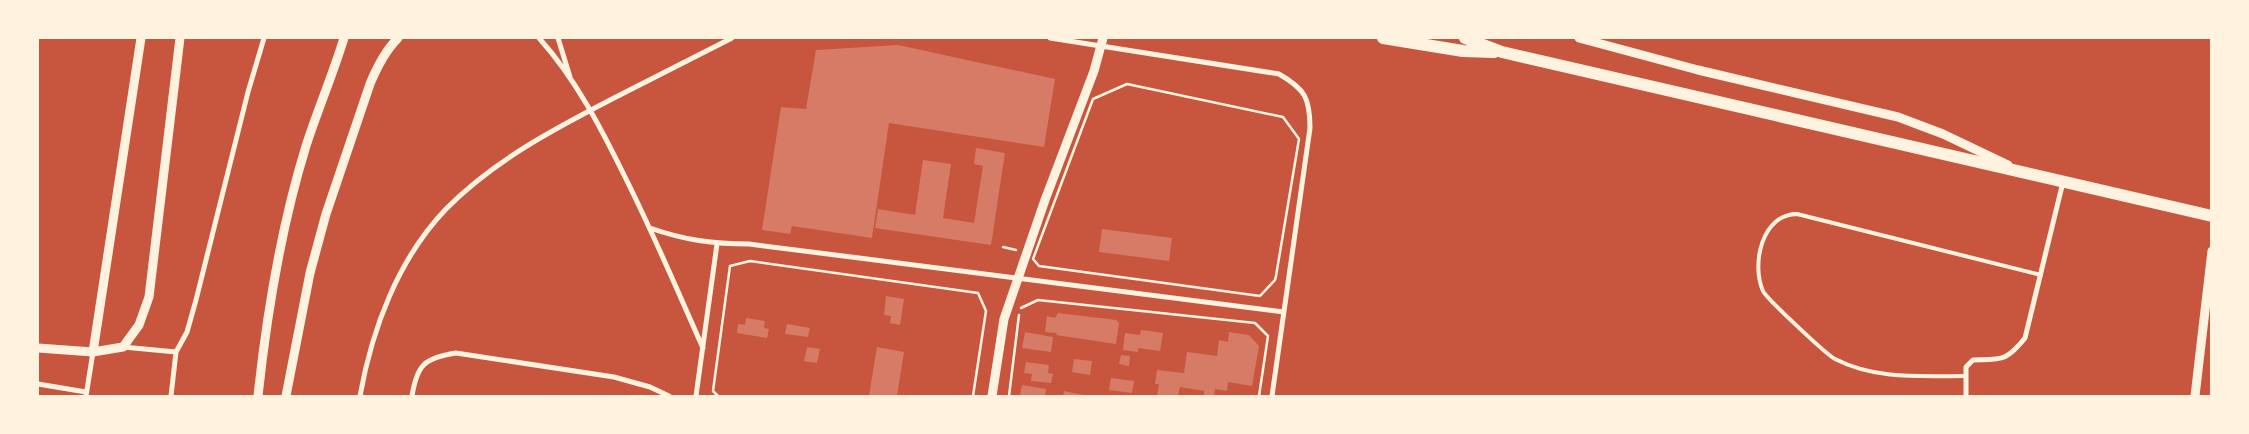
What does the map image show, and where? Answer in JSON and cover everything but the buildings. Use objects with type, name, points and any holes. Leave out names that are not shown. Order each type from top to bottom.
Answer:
[{"type":"highway","points":[[1383,38],[1463,51],[1502,52]]},
{"type":"highway","points":[[1465,38],[1502,52],[2212,216]]},
{"type":"street","points":[[38,384],[86,394],[140,38]]},
{"type":"street","points":[[123,347],[139,325],[149,297],[180,38]]},
{"type":"street","points":[[171,396],[176,352],[187,332],[196,300],[248,92],[264,38]]},
{"type":"street","points":[[258,396],[264,337],[288,210],[306,145],[336,66],[344,38]]},
{"type":"street","points":[[286,396],[310,273],[326,214],[370,84],[378,65],[398,38]]},
{"type":"street","points":[[539,38],[591,110],[650,228],[703,348]]},
{"type":"street","points":[[558,38],[572,82]]},
{"type":"street","points":[[360,396],[368,359],[396,281],[419,244],[446,210],[482,178],[520,150],[591,110],[732,38]]},
{"type":"street","points":[[1050,38],[1102,42],[1279,74],[1295,83],[1308,98],[1310,128],[1272,396]]},
{"type":"street","points":[[1579,38],[1698,70],[1898,117],[1943,134],[2018,170]]},
{"type":"street","points":[[992,396],[1004,319],[1045,200],[1094,71],[1102,42]]},
{"type":"street","points":[[1966,396],[1966,367],[1973,360],[2004,359],[2014,351],[2024,338],[2063,182]]},
{"type":"street","points":[[650,228],[677,238],[717,244],[749,244],[1284,312]]},
{"type":"street","points":[[696,396],[717,244]]},
{"type":"street","points":[[2195,396],[2212,251]]},
{"type":"street","points":[[38,348],[92,352],[123,347],[176,352]]},
{"type":"street","points":[[412,396],[417,372],[425,362],[438,356],[456,353],[614,377],[650,387],[669,396]]},
{"type":"lane","points":[[1966,376],[1894,376],[1869,372],[1834,358],[1764,293],[1758,269],[1762,242],[1772,225],[1787,214],[1797,214],[2041,275]]},
{"type":"path","points":[[1127,84],[1282,117],[1299,139],[1276,276],[1275,280],[1260,296],[1039,266],[1033,259],[1094,99],[1118,88],[1127,84]]},
{"type":"path","points":[[718,396],[713,391],[730,266],[750,261],[978,293],[986,311],[973,396]]},
{"type":"path","points":[[1009,396],[1020,308],[1038,300],[1255,323],[1268,336],[1259,396]]}]
